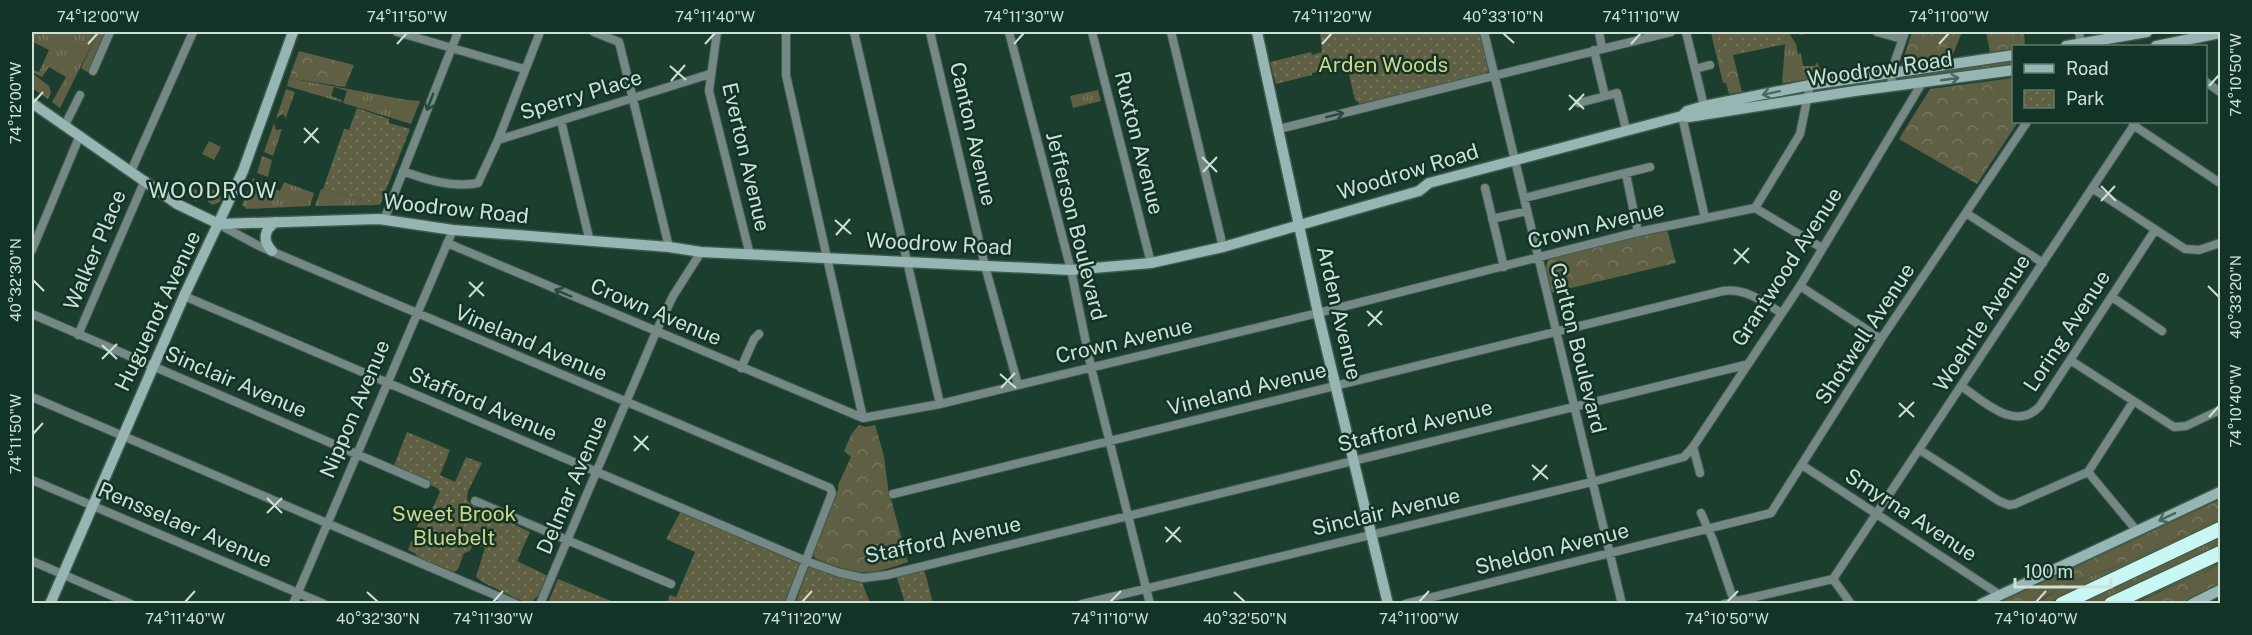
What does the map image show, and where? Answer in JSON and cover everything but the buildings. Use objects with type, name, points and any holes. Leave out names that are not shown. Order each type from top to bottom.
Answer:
[{"type":"highway","points":[[2062,603],[2220,530]]},
{"type":"highway","points":[[2111,603],[2220,553]]},
{"type":"street","points":[[93,71],[110,32]]},
{"type":"street","points":[[131,171],[193,32]]},
{"type":"street","name":"Huguenot Avenue","points":[[50,603],[184,296],[250,155],[293,32]]},
{"type":"street","points":[[397,32],[524,69]]},
{"type":"street","points":[[384,220],[458,32]]},
{"type":"street","points":[[403,171],[428,181],[478,183],[498,141],[540,32]]},
{"type":"street","points":[[594,32],[619,42],[669,247]]},
{"type":"street","name":"Everton Avenue","points":[[717,32],[709,91],[750,255]]},
{"type":"street","points":[[786,32],[786,75],[863,418]]},
{"type":"street","points":[[854,32],[940,404]]},
{"type":"street","name":"Canton Avenue","points":[[930,32],[985,266],[1018,385]]},
{"type":"street","name":"Jefferson Boulevard","points":[[1009,32],[1071,270],[1091,366],[1150,603]]},
{"type":"street","name":"Ruxton Avenue","points":[[1092,32],[1151,263]]},
{"type":"street","points":[[1171,32],[1223,247]]},
{"type":"street","name":"Arden Avenue","points":[[1257,32],[1318,313],[1388,603]]},
{"type":"street","name":"Carlton Boulevard","points":[[1484,32],[1622,603]]},
{"type":"street","points":[[1599,32],[1598,49],[1605,96]]},
{"type":"street","points":[[1279,129],[1671,32]]},
{"type":"street","points":[[1686,32],[1704,106]]},
{"type":"street","points":[[1877,32],[1903,35],[1891,74],[1892,86]]},
{"type":"street","points":[[2074,43],[2146,32]]},
{"type":"street","points":[[2168,45],[2191,43],[2220,33]]},
{"type":"street","name":"Woodrow Road","points":[[1682,116],[1688,111],[1704,106],[1810,85],[2012,55]]},
{"type":"street","points":[[1695,69],[1710,65]]},
{"type":"street","name":"Woodrow Road","points":[[32,103],[177,204],[219,224],[384,220],[453,230],[669,247],[701,252],[1071,270],[1151,263],[1223,247],[1419,191],[1429,183],[1682,116],[1689,117],[2012,70]]},
{"type":"street","name":"Sperry Place","points":[[498,141],[710,74]]},
{"type":"street","name":"Grantwood Avenue","points":[[1693,447],[1745,365],[1800,286],[1922,83]]},
{"type":"street","points":[[2207,83],[2220,92]]},
{"type":"street","points":[[1810,85],[1800,134],[1755,208],[1822,248]]},
{"type":"street","points":[[1579,102],[1617,93],[1626,129]]},
{"type":"street","points":[[65,125],[80,95]]},
{"type":"street","points":[[1682,116],[1705,218]]},
{"type":"street","points":[[561,121],[590,242]]},
{"type":"street","name":"Shotwell Avenue","points":[[1707,530],[1771,513],[1881,339],[2026,123]]},
{"type":"street","points":[[2135,123],[2220,183]]},
{"type":"street","name":"Woehrle Avenue","points":[[1833,579],[2135,123]]},
{"type":"street","points":[[32,250],[80,135]]},
{"type":"street","points":[[1524,198],[1650,167]]},
{"type":"street","points":[[1626,174],[1638,232]]},
{"type":"street","name":"Walker Place","points":[[78,334],[145,180]]},
{"type":"street","points":[[1485,188],[1504,267]]},
{"type":"street","points":[[2092,188],[2155,230],[2190,250],[2204,249],[2220,243]]},
{"type":"street","name":"Crown Avenue","points":[[447,243],[863,418],[940,404],[1318,313],[1638,232],[1755,208]]},
{"type":"street","points":[[1492,219],[1527,211]]},
{"type":"street","points":[[1966,213],[2043,263]]},
{"type":"street","points":[[272,251],[266,242],[265,235],[269,227],[276,222]]},
{"type":"street","name":"Vineland Avenue","points":[[219,224],[249,242],[832,490],[806,561]]},
{"type":"street","name":"Nippon Avenue","points":[[292,603],[453,230]]},
{"type":"street","name":"Loring Avenue","points":[[1961,386],[2006,415],[2014,418],[2027,417],[2040,406],[2155,230]]},
{"type":"street","name":"Delmar Avenue","points":[[540,603],[656,332],[673,296],[701,252]]},
{"type":"street","points":[[1800,286],[1881,339]]},
{"type":"street","name":"Vineland Avenue","points":[[893,494],[1731,290],[1747,293],[1781,313]]},
{"type":"street","name":"Stafford Avenue","points":[[184,296],[806,561],[863,578],[887,575],[1745,365]]},
{"type":"street","points":[[2112,297],[2162,330]]},
{"type":"street","name":"Sinclair Avenue","points":[[32,315],[426,484]]},
{"type":"street","points":[[741,368],[754,339],[759,334]]},
{"type":"street","points":[[2070,360],[2170,425],[2186,426],[2220,410]]},
{"type":"street","points":[[32,397],[516,603]]},
{"type":"street","points":[[1920,450],[1999,501],[2010,505],[2088,472],[2133,402]]},
{"type":"street","points":[[1693,447],[1700,473]]},
{"type":"street","name":"Sinclair Avenue","points":[[1082,603],[1592,482],[1680,459],[1693,447]]},
{"type":"street","name":"Smyrna Avenue","points":[[1802,465],[2000,595]]},
{"type":"street","points":[[2088,472],[2137,531]]},
{"type":"street","name":"Rensselaer Avenue","points":[[32,480],[324,603]]},
{"type":"street","points":[[1981,603],[2220,492]]},
{"type":"street","points":[[475,501],[671,584]]},
{"type":"street","points":[[1701,513],[1713,540],[1734,602]]},
{"type":"street","name":"Sheldon Avenue","points":[[1405,603],[1707,530]]},
{"type":"street","points":[[32,561],[131,603]]},
{"type":"street","points":[[789,603],[806,561]]},
{"type":"street","points":[[1724,603],[1833,579],[1851,603]]},
{"type":"street","points":[[2192,603],[2220,590]]},
{"type":"green space","points":[[32,32],[98,32],[60,108],[52,102],[66,77],[49,67],[42,77],[34,73],[34,70],[39,72],[49,50],[33,42],[32,45]]},
{"type":"green space","points":[[98,32],[107,32],[89,73],[81,68]]},
{"type":"green space","name":"Arden Woods","points":[[1320,32],[1481,32],[1489,70],[1484,75],[1360,104],[1355,100],[1347,66],[1312,73],[1312,75],[1276,84],[1270,62],[1311,52],[1312,55],[1322,52]]},
{"type":"green space","points":[[1711,32],[1786,32],[1785,44],[1733,55],[1742,92],[1729,94],[1726,83],[1723,83]]},
{"type":"green space","points":[[1711,32],[1786,32],[1785,44],[1733,55],[1732,50],[1716,54]]},
{"type":"green space","points":[[1786,32],[1796,32],[1790,35],[1796,44],[1798,54],[1801,53],[1803,66],[1815,66],[1817,62],[1821,71],[1834,76],[1782,83]]},
{"type":"green space","points":[[1912,32],[1962,32],[1950,62],[1916,67],[1914,64],[1901,66]]},
{"type":"green space","points":[[1986,32],[2024,32],[2025,45],[2012,45],[2012,53],[1991,58]]},
{"type":"green space","points":[[299,51],[354,65],[345,87],[289,78]]},
{"type":"green space","points":[[2012,59],[2012,64],[1908,79],[1907,75],[1982,66]]},
{"type":"green space","points":[[32,73],[49,86],[51,93],[48,99],[32,88]]},
{"type":"green space","points":[[289,78],[420,101],[411,124],[343,103],[347,91],[334,87],[331,96],[342,100],[341,102],[287,86]]},
{"type":"green space","points":[[2012,78],[2012,123],[2017,123],[1977,184],[1899,139],[1930,89]]},
{"type":"green space","points":[[286,89],[295,92],[285,120],[282,114],[276,119]]},
{"type":"green space","points":[[1098,90],[1101,101],[1073,108],[1070,96]]},
{"type":"green space","points":[[357,108],[389,119],[389,123],[410,129],[380,205],[323,189],[344,129],[349,130]]},
{"type":"green space","points":[[274,123],[276,130],[282,129],[273,156],[264,152]]},
{"type":"green space","points":[[209,141],[221,147],[214,160],[202,154]]},
{"type":"green space","points":[[262,156],[272,160],[268,177],[257,173]]},
{"type":"green space","points":[[253,178],[280,191],[284,182],[314,193],[310,206],[247,209],[242,205]]},
{"type":"green space","points":[[192,181],[194,189],[197,190],[197,202],[184,194]]},
{"type":"green space","points":[[208,187],[221,194],[220,202],[213,205],[208,202],[205,190]]},
{"type":"green space","points":[[321,189],[323,189],[380,205],[315,206]]},
{"type":"green space","points":[[1667,230],[1676,263],[1550,293],[1545,270],[1549,257]]},
{"type":"green space","points":[[859,425],[866,427],[875,425],[884,456],[888,488],[908,562],[871,572],[852,571],[816,559],[813,555],[838,485],[851,457],[844,451],[852,433]]},
{"type":"green space","name":"Sweet Brook Bluebelt","points":[[407,432],[450,450],[440,475],[455,482],[466,457],[482,463],[468,491],[467,500],[530,532],[517,561],[548,576],[541,592],[533,601],[524,602],[476,577],[485,548],[474,543],[470,551],[464,553],[458,569],[454,572],[417,557],[408,550],[420,520],[410,515],[412,509],[429,516],[440,492],[437,488],[393,468]]},
{"type":"green space","points":[[2220,498],[2220,500],[1994,604]]},
{"type":"green space","points":[[2220,500],[2220,518],[2135,559],[2062,587],[2035,603],[1998,603]]},
{"type":"green space","points":[[681,511],[801,563],[784,603],[667,603],[670,595],[676,597],[695,552],[666,539]]},
{"type":"green space","points":[[2220,518],[2220,523],[2048,603],[2035,604],[2062,587],[2135,559]]},
{"type":"green space","points":[[2220,535],[2220,547],[2216,551],[2104,603],[2074,604]]},
{"type":"green space","points":[[2220,561],[2202,575],[2193,576],[2129,604]]},
{"type":"green space","points":[[2220,562],[2220,585],[2181,603],[2134,604],[2193,576],[2202,575]]},
{"type":"green space","points":[[808,568],[862,582],[870,603],[802,604],[796,601]]},
{"type":"green space","points":[[924,569],[933,603],[905,603],[896,575]]},
{"type":"green space","name":"Sweet Brook Bluebelt","points":[[558,579],[616,603],[548,603]]},
{"type":"district","name":"WOODROW","points":[[213,190]]}]
